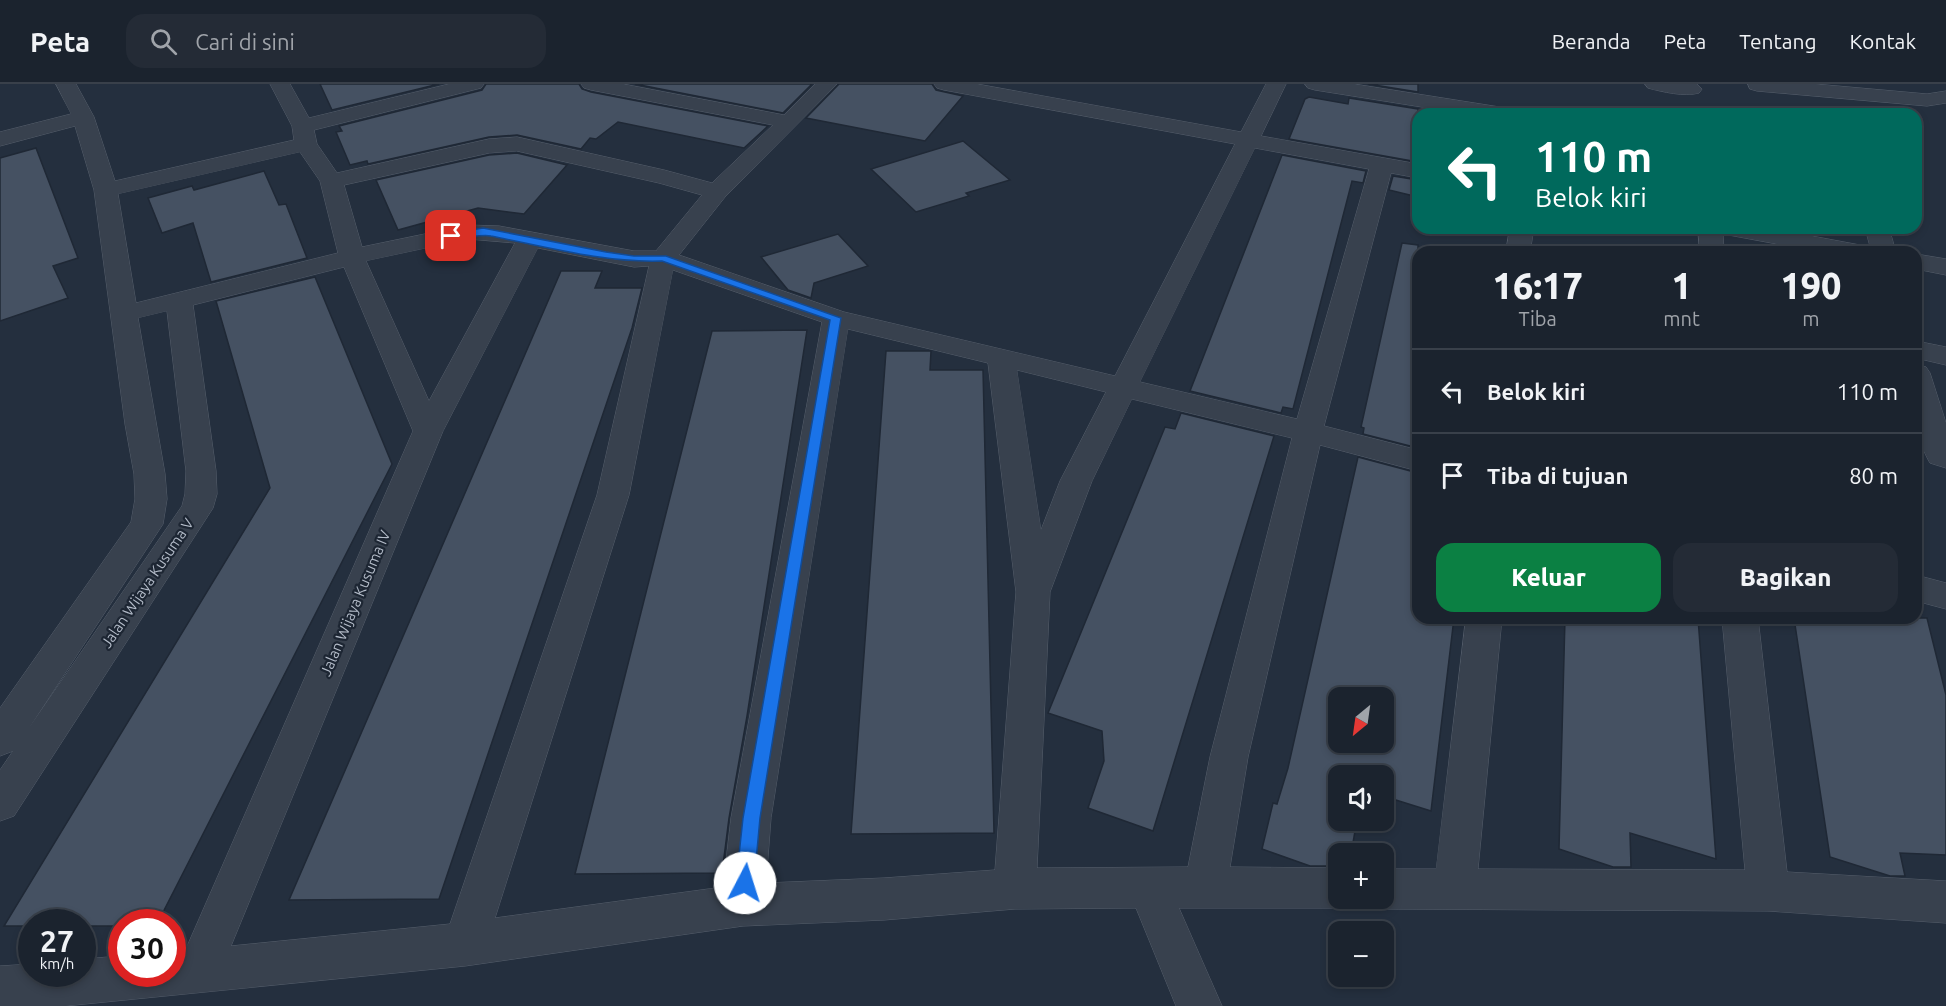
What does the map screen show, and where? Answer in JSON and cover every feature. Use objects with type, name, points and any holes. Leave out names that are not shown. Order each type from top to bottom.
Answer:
[{"type":"street","points":[[0,739],[147,524],[151,509],[148,460],[140,424],[106,190],[80,111],[66,84]]},
{"type":"street","points":[[80,111],[82,84]]},
{"type":"street","points":[[280,84],[331,181],[352,257],[428,431]]},
{"type":"street","points":[[106,190],[305,135],[474,84]]},
{"type":"street","points":[[591,84],[788,122]]},
{"type":"street","points":[[465,944],[613,495],[663,258],[717,192],[827,84]]},
{"type":"street","points":[[944,84],[1412,170]]},
{"type":"street","points":[[1033,592],[1076,482],[1250,140],[1276,84]]},
{"type":"street","points":[[1315,84],[1468,108]]},
{"type":"street","points":[[1655,84],[1692,93]]},
{"type":"street","points":[[1757,85],[1927,100],[1946,97]]},
{"type":"street","points":[[1805,89],[1813,108]]},
{"type":"street","points":[[0,139],[80,111]]},
{"type":"street","points":[[331,181],[481,147],[517,144],[664,177],[717,192]]},
{"type":"street","points":[[1205,887],[1229,757],[1308,432],[1382,164]]},
{"type":"street","points":[[124,314],[352,257],[477,231],[499,233],[529,241],[634,259],[663,258],[836,318],[1308,432],[1412,459]]},
{"type":"street","points":[[1762,234],[1827,246]]},
{"type":"street","name":"Jalan Wijaya Kusuma IV","points":[[198,972],[428,431],[529,241]]},
{"type":"street","points":[[1922,263],[1946,267]]},
{"type":"street","name":"Jalan Wijaya Kusuma V","points":[[0,803],[197,507],[201,494],[201,471],[179,300]]},
{"type":"street","points":[[743,905],[751,818],[836,318]]},
{"type":"street","points":[[1922,351],[1946,356]]},
{"type":"street","points":[[1001,358],[1033,592],[1015,889]]},
{"type":"street","points":[[1922,392],[1944,463]]},
{"type":"street","points":[[1922,590],[1946,596]]},
{"type":"street","points":[[1455,890],[1483,624]]},
{"type":"street","points":[[1741,624],[1768,891]]},
{"type":"street","points":[[0,989],[198,972],[465,944],[743,905],[884,899],[1015,889],[1328,888]]},
{"type":"street","points":[[1149,889],[1199,1006]]},
{"type":"street","points":[[1394,889],[1768,891],[1946,902]]},
{"type":"building","points":[[320,84],[439,84],[332,110]]},
{"type":"building","points":[[486,84],[579,84],[582,89],[591,92],[768,126],[744,148],[618,122],[596,139],[590,138],[581,149],[517,135],[489,137],[368,164],[367,161],[350,165],[336,132],[342,131],[339,126],[482,90]]},
{"type":"building","points":[[635,84],[812,84],[783,113]]},
{"type":"building","points":[[839,84],[932,84],[936,90],[963,96],[925,141],[806,118]]},
{"type":"building","points":[[1368,84],[1418,84],[1418,92]]},
{"type":"building","points":[[1309,97],[1348,104],[1349,98],[1412,108],[1412,161],[1289,139],[1305,99]]},
{"type":"building","points":[[963,141],[1010,180],[966,193],[969,196],[916,212],[871,169]]},
{"type":"building","points":[[36,148],[78,258],[53,266],[68,298],[0,321],[0,158]]},
{"type":"building","points":[[517,153],[567,165],[524,214],[478,208],[398,230],[376,180],[489,155]]},
{"type":"building","points":[[1282,155],[1366,171],[1363,183],[1352,181],[1293,409],[1283,407],[1281,413],[1190,391]]},
{"type":"building","points":[[264,171],[279,205],[286,204],[307,258],[211,282],[193,223],[162,233],[148,198],[192,186],[194,190]]},
{"type":"building","points":[[1393,176],[1412,179],[1412,196],[1389,190]]},
{"type":"building","points":[[838,234],[868,266],[814,283],[811,298],[788,290],[761,257]]},
{"type":"building","points":[[1402,243],[1418,245],[1412,246],[1412,446],[1363,434],[1364,428],[1361,427]]},
{"type":"building","points":[[561,271],[602,271],[595,288],[642,288],[632,328],[439,899],[289,900]]},
{"type":"building","points":[[315,277],[392,464],[165,909],[108,909],[108,926],[96,926],[96,909],[18,909],[18,926],[4,926],[270,488],[216,301]]},
{"type":"building","points":[[807,330],[722,873],[575,874],[712,331]]},
{"type":"building","points":[[886,351],[931,351],[930,370],[983,370],[994,833],[851,834]]},
{"type":"building","points":[[1181,413],[1274,436],[1153,831],[1088,808],[1104,761],[1102,731],[1048,713],[1165,427],[1175,429]]},
{"type":"building","points":[[1358,457],[1412,471],[1412,624],[1453,624],[1431,811],[1394,799],[1394,765],[1328,765],[1328,831],[1355,831],[1353,843],[1328,843],[1328,866],[1310,866],[1262,849],[1273,803],[1277,804],[1288,768]]},
{"type":"building","points":[[1922,618],[1927,618],[1946,695],[1946,855],[1900,853],[1905,876],[1890,876],[1830,857],[1795,624],[1922,624]]},
{"type":"building","points":[[1565,624],[1698,624],[1716,859],[1630,833],[1631,867],[1613,867],[1559,849]]},
{"type":"route","points":[[451,236],[483,231],[606,255],[634,259],[663,258],[836,318],[751,818],[745,883]]}]
